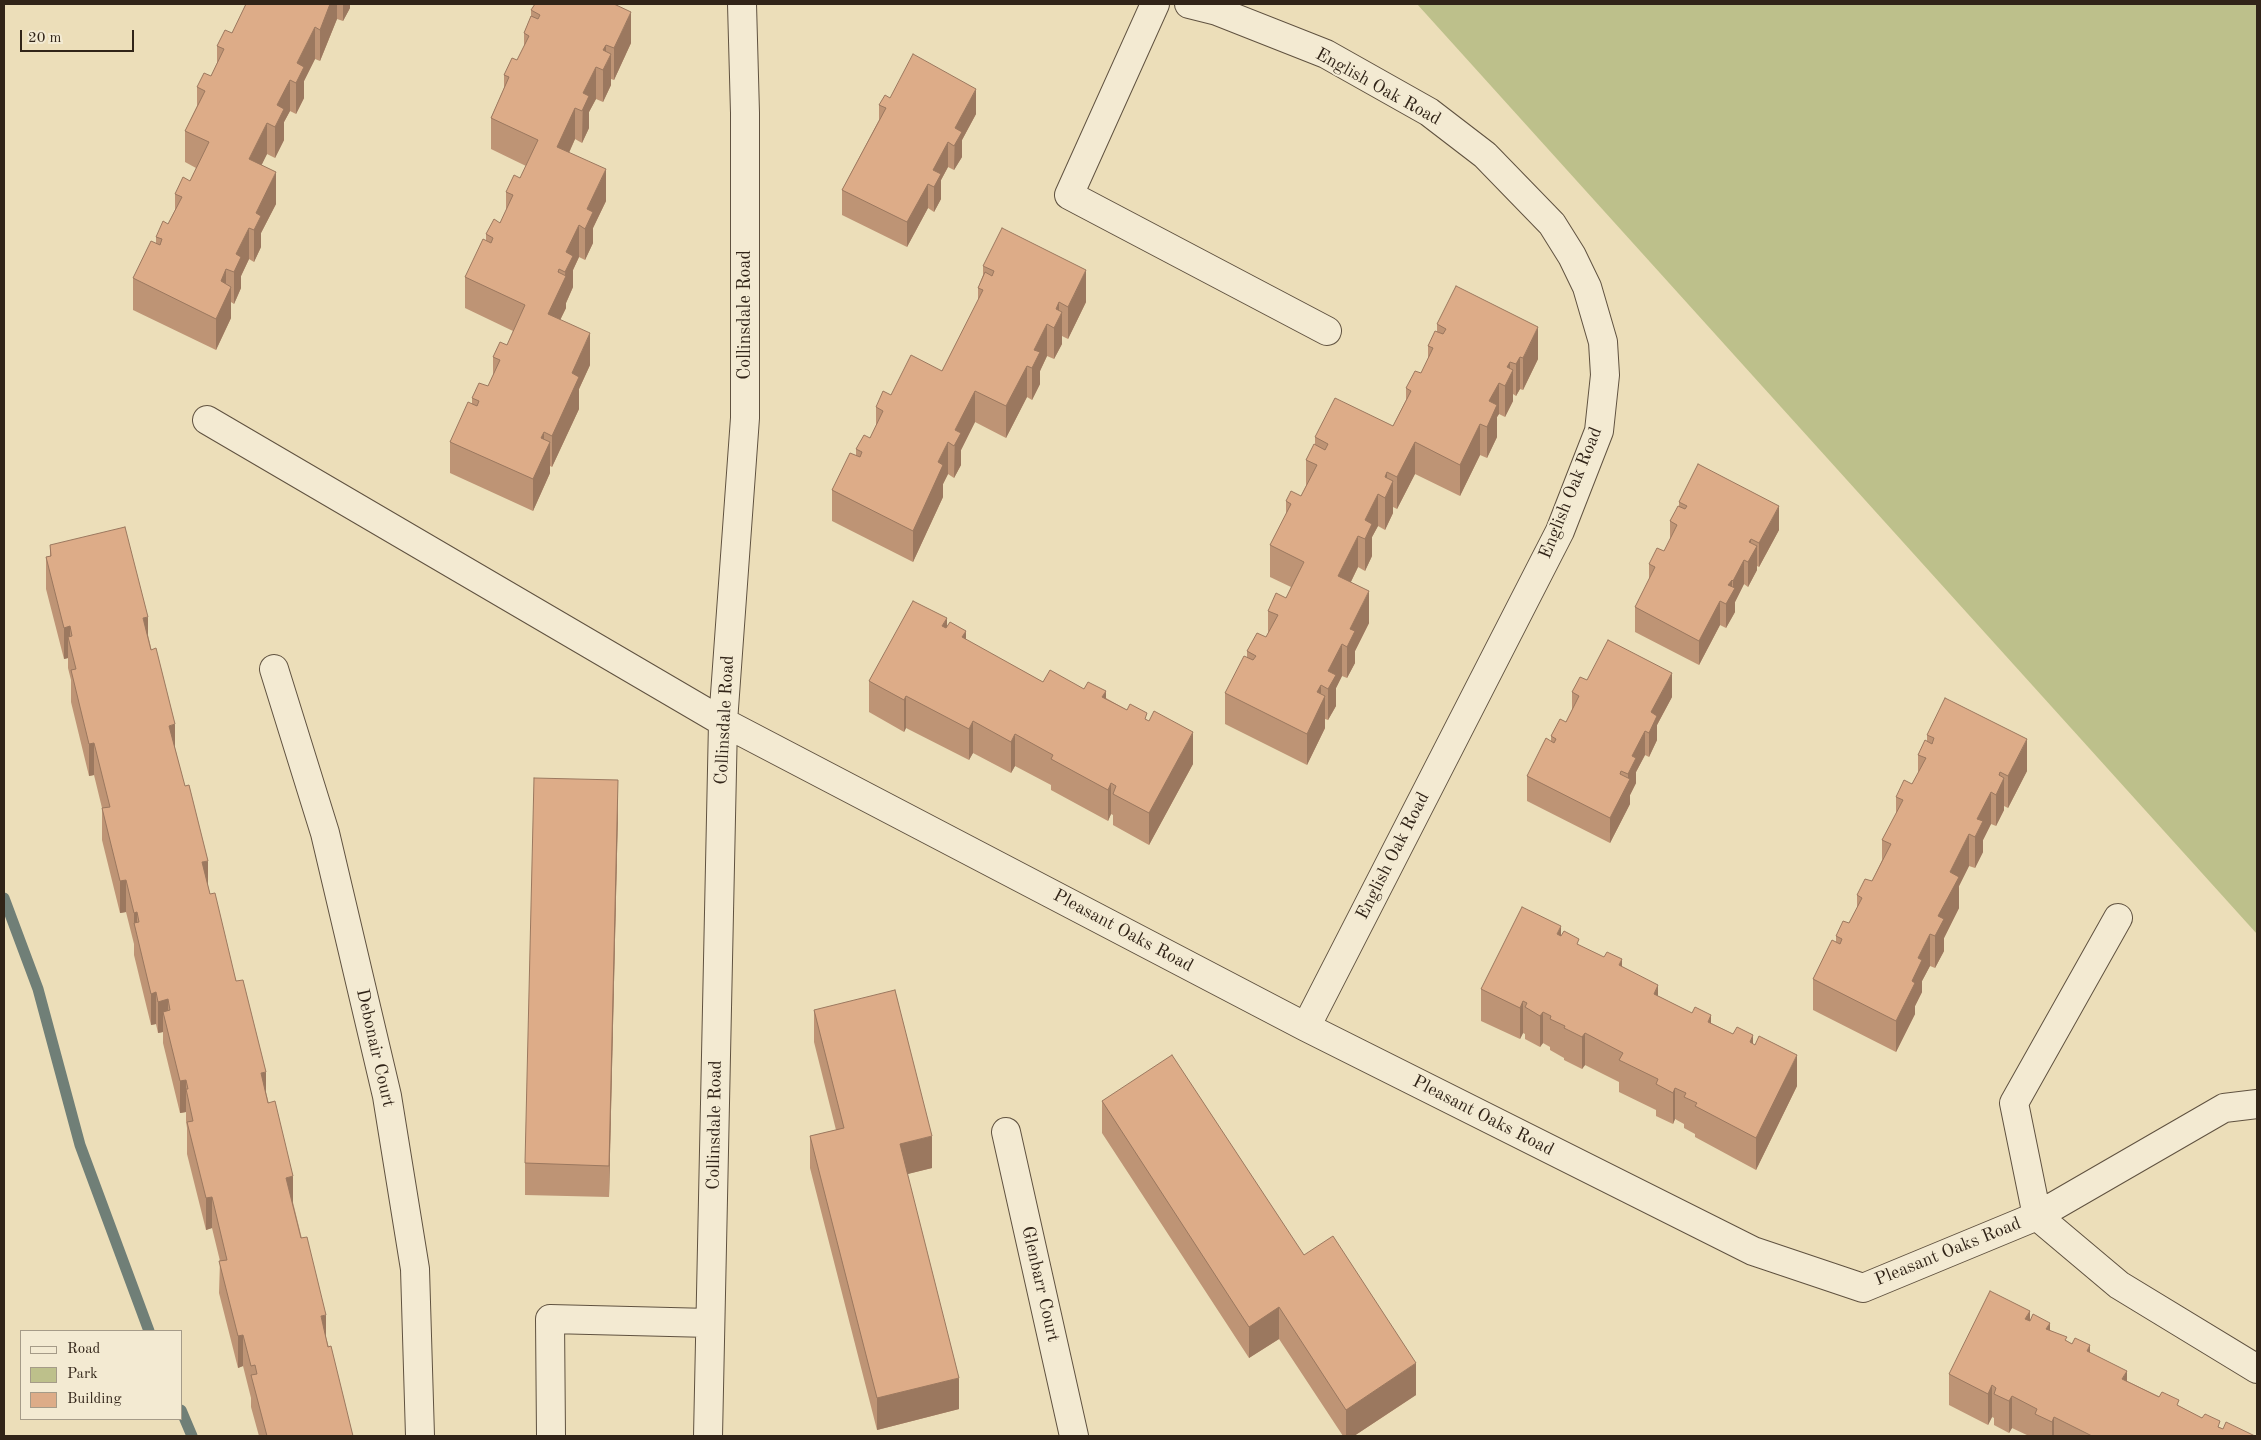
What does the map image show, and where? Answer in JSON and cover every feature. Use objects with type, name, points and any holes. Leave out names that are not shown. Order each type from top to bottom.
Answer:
[{"type":"street","name":"Collinsdale Road","points":[[708,1436],[723,722],[745,418],[745,113],[742,4]]},
{"type":"street","points":[[1155,4],[1069,195],[1327,331]]},
{"type":"street","name":"English Oak Road","points":[[1189,4],[1217,11],[1326,54],[1429,112],[1485,156],[1527,197],[1557,232],[1572,256],[1587,287],[1602,342],[1605,375],[1599,431],[1560,531],[1306,1027]]},
{"type":"street","name":"Pleasant Oaks Road","points":[[207,420],[723,722],[1306,1027],[1753,1251],[1863,1288],[2037,1216],[2224,1108],[2257,1104]]},
{"type":"street","name":"Debonair Court","points":[[274,669],[325,833],[387,1096],[415,1269],[420,1436]]},
{"type":"street","points":[[2118,918],[2014,1103],[2037,1216],[2119,1285],[2257,1369]]},
{"type":"street","name":"Glenbarr Court","points":[[1006,1132],[1074,1436]]},
{"type":"street","points":[[551,1436],[550,1320],[710,1323]]},
{"type":"green space","points":[[1417,4],[2257,4],[2257,934]]},
{"type":"building","points":[[246,4],[330,4],[320,30],[315,27],[297,63],[304,67],[296,83],[290,80],[277,105],[284,109],[275,127],[267,123],[249,159],[276,172],[256,213],[261,216],[254,230],[249,228],[236,254],[241,257],[234,272],[226,269],[221,281],[231,287],[216,319],[133,278],[151,241],[160,245],[162,239],[156,237],[163,221],[168,224],[182,197],[175,194],[183,177],[190,181],[209,142],[185,131],[205,91],[197,87],[204,73],[211,76],[224,49],[217,46],[225,30],[232,33]]},
{"type":"building","points":[[535,4],[614,4],[631,12],[614,48],[606,45],[603,50],[611,54],[603,70],[596,67],[583,93],[589,96],[582,111],[575,108],[557,147],[606,169],[587,209],[593,212],[585,229],[579,225],[566,252],[573,256],[565,272],[559,269],[558,272],[566,276],[548,314],[590,333],[572,373],[579,377],[552,436],[544,432],[541,438],[550,442],[533,479],[450,442],[468,402],[477,406],[479,401],[472,398],[479,383],[488,386],[500,360],[493,357],[500,342],[507,345],[525,305],[465,277],[483,239],[491,243],[493,238],[486,234],[494,219],[500,223],[513,195],[506,192],[514,175],[520,178],[538,140],[491,118],[509,77],[504,75],[512,58],[517,60],[529,36],[524,33],[531,16],[538,19],[540,15],[531,10]]},
{"type":"building","points":[[913,54],[976,89],[955,128],[962,132],[954,146],[948,142],[933,170],[941,174],[934,187],[928,184],[907,222],[842,190],[886,108],[879,105],[885,95],[890,98]]},
{"type":"building","points":[[1002,228],[1086,270],[1068,307],[1059,302],[1056,309],[1062,312],[1054,328],[1047,324],[1034,350],[1040,352],[1032,368],[1027,366],[1006,406],[975,391],[955,430],[961,433],[954,446],[948,442],[938,462],[943,465],[913,531],[832,490],[850,453],[860,457],[862,452],[856,449],[864,435],[870,438],[883,411],[876,407],[883,391],[891,395],[911,355],[942,371],[983,290],[978,288],[985,272],[992,276],[994,271],[983,266]]},
{"type":"building","points":[[1456,286],[1538,327],[1523,358],[1520,357],[1516,364],[1510,362],[1507,367],[1513,370],[1505,386],[1499,383],[1489,401],[1497,405],[1487,427],[1480,424],[1460,465],[1415,442],[1397,477],[1387,472],[1385,477],[1393,481],[1385,498],[1378,494],[1365,520],[1372,524],[1365,539],[1358,536],[1338,576],[1369,591],[1350,629],[1355,631],[1347,647],[1342,644],[1328,671],[1336,675],[1328,689],[1321,685],[1317,692],[1325,696],[1307,734],[1225,693],[1244,656],[1253,660],[1256,656],[1247,651],[1257,633],[1266,637],[1278,615],[1268,611],[1276,593],[1286,598],[1304,562],[1270,545],[1291,504],[1286,501],[1291,491],[1301,496],[1317,465],[1306,460],[1314,444],[1325,450],[1328,444],[1315,437],[1335,398],[1393,426],[1411,391],[1406,388],[1415,371],[1421,373],[1433,348],[1428,346],[1435,331],[1443,334],[1446,329],[1437,324]]},
{"type":"building","points":[[1698,464],[1779,506],[1759,543],[1751,539],[1749,542],[1757,546],[1748,562],[1744,560],[1733,581],[1728,585],[1735,588],[1726,604],[1720,601],[1699,641],[1635,607],[1655,567],[1649,564],[1657,548],[1664,551],[1677,525],[1670,521],[1678,506],[1685,509],[1687,506],[1679,502]]},
{"type":"building","points":[[125,527],[148,617],[143,618],[151,650],[156,648],[175,724],[169,726],[185,786],[189,785],[208,861],[202,862],[210,894],[215,893],[236,981],[243,980],[266,1072],[261,1073],[268,1103],[275,1101],[293,1176],[286,1178],[301,1238],[307,1237],[326,1315],[321,1316],[328,1347],[331,1346],[353,1436],[267,1436],[251,1375],[257,1374],[255,1365],[251,1366],[243,1335],[238,1336],[219,1261],[227,1260],[212,1197],[206,1198],[187,1122],[193,1121],[186,1089],[188,1089],[186,1080],[180,1081],[163,1012],[170,1010],[168,999],[158,1002],[156,992],[151,994],[134,923],[139,922],[137,912],[134,913],[126,880],[120,881],[102,808],[110,807],[94,743],[89,744],[71,670],[76,669],[68,637],[72,636],[70,626],[64,628],[46,557],[51,556],[50,545]]},
{"type":"building","points":[[913,601],[947,618],[942,626],[946,628],[950,622],[966,631],[962,637],[1043,682],[1050,670],[1084,689],[1088,682],[1106,691],[1102,697],[1127,710],[1130,704],[1147,713],[1145,719],[1149,721],[1154,711],[1193,732],[1149,813],[1113,794],[1116,786],[1111,783],[1108,790],[1051,759],[1053,755],[1015,734],[1011,742],[973,721],[969,729],[906,696],[904,700],[869,681]]},
{"type":"building","points":[[1608,640],[1672,673],[1651,712],[1657,716],[1649,733],[1645,731],[1632,756],[1636,758],[1628,774],[1621,771],[1620,774],[1630,779],[1610,818],[1527,776],[1546,738],[1554,743],[1556,739],[1551,736],[1560,719],[1566,722],[1579,696],[1572,692],[1580,677],[1587,680]]},
{"type":"building","points":[[1945,698],[2027,739],[2008,776],[2000,772],[1999,775],[2004,778],[1996,795],[1991,792],[1977,819],[1983,821],[1975,837],[1969,834],[1950,872],[1959,877],[1938,916],[1944,919],[1935,936],[1930,934],[1918,958],[1922,960],[1912,981],[1915,983],[1896,1021],[1813,979],[1832,940],[1840,944],[1842,939],[1836,936],[1843,921],[1849,923],[1862,898],[1857,895],[1865,879],[1872,881],[1891,844],[1882,840],[1903,800],[1896,797],[1904,780],[1912,784],[1926,758],[1918,755],[1925,740],[1932,744],[1934,738],[1927,735]]},
{"type":"building","points":[[534,778],[618,780],[609,1166],[525,1163]]},
{"type":"building","points":[[1522,907],[1561,926],[1557,934],[1561,936],[1564,931],[1579,939],[1577,944],[1604,957],[1607,952],[1622,959],[1619,965],[1658,985],[1654,994],[1692,1013],[1695,1007],[1711,1015],[1708,1022],[1733,1034],[1737,1027],[1753,1035],[1750,1042],[1755,1045],[1759,1036],[1797,1055],[1756,1138],[1695,1106],[1697,1103],[1684,1097],[1686,1093],[1675,1088],[1673,1093],[1656,1084],[1658,1079],[1619,1060],[1623,1053],[1585,1033],[1582,1037],[1564,1028],[1565,1026],[1550,1019],[1551,1016],[1543,1012],[1540,1016],[1525,1007],[1527,1003],[1523,1001],[1520,1008],[1481,989]]},
{"type":"building","points":[[895,990],[932,1136],[900,1144],[959,1378],[877,1398],[810,1136],[844,1128],[814,1010]]},
{"type":"building","points":[[1172,1055],[1304,1255],[1333,1236],[1416,1363],[1346,1410],[1279,1307],[1249,1327],[1102,1101]]},
{"type":"building","points":[[1990,1291],[2030,1311],[2025,1319],[2030,1321],[2033,1314],[2050,1323],[2046,1329],[2067,1337],[2065,1340],[2072,1344],[2075,1338],[2090,1345],[2087,1351],[2127,1371],[2122,1379],[2159,1397],[2162,1392],[2179,1400],[2177,1405],[2202,1418],[2205,1414],[2220,1421],[2218,1427],[2223,1429],[2226,1422],[2255,1436],[2092,1436],[2054,1417],[2052,1422],[2035,1414],[2037,1409],[2012,1396],[2009,1401],[1994,1394],[1996,1388],[1992,1385],[1988,1394],[1949,1374]]},
{"type":"waterway","points":[[4,898],[38,989],[80,1145],[149,1330]]},
{"type":"waterway","points":[[182,1412],[192,1436]]}]
